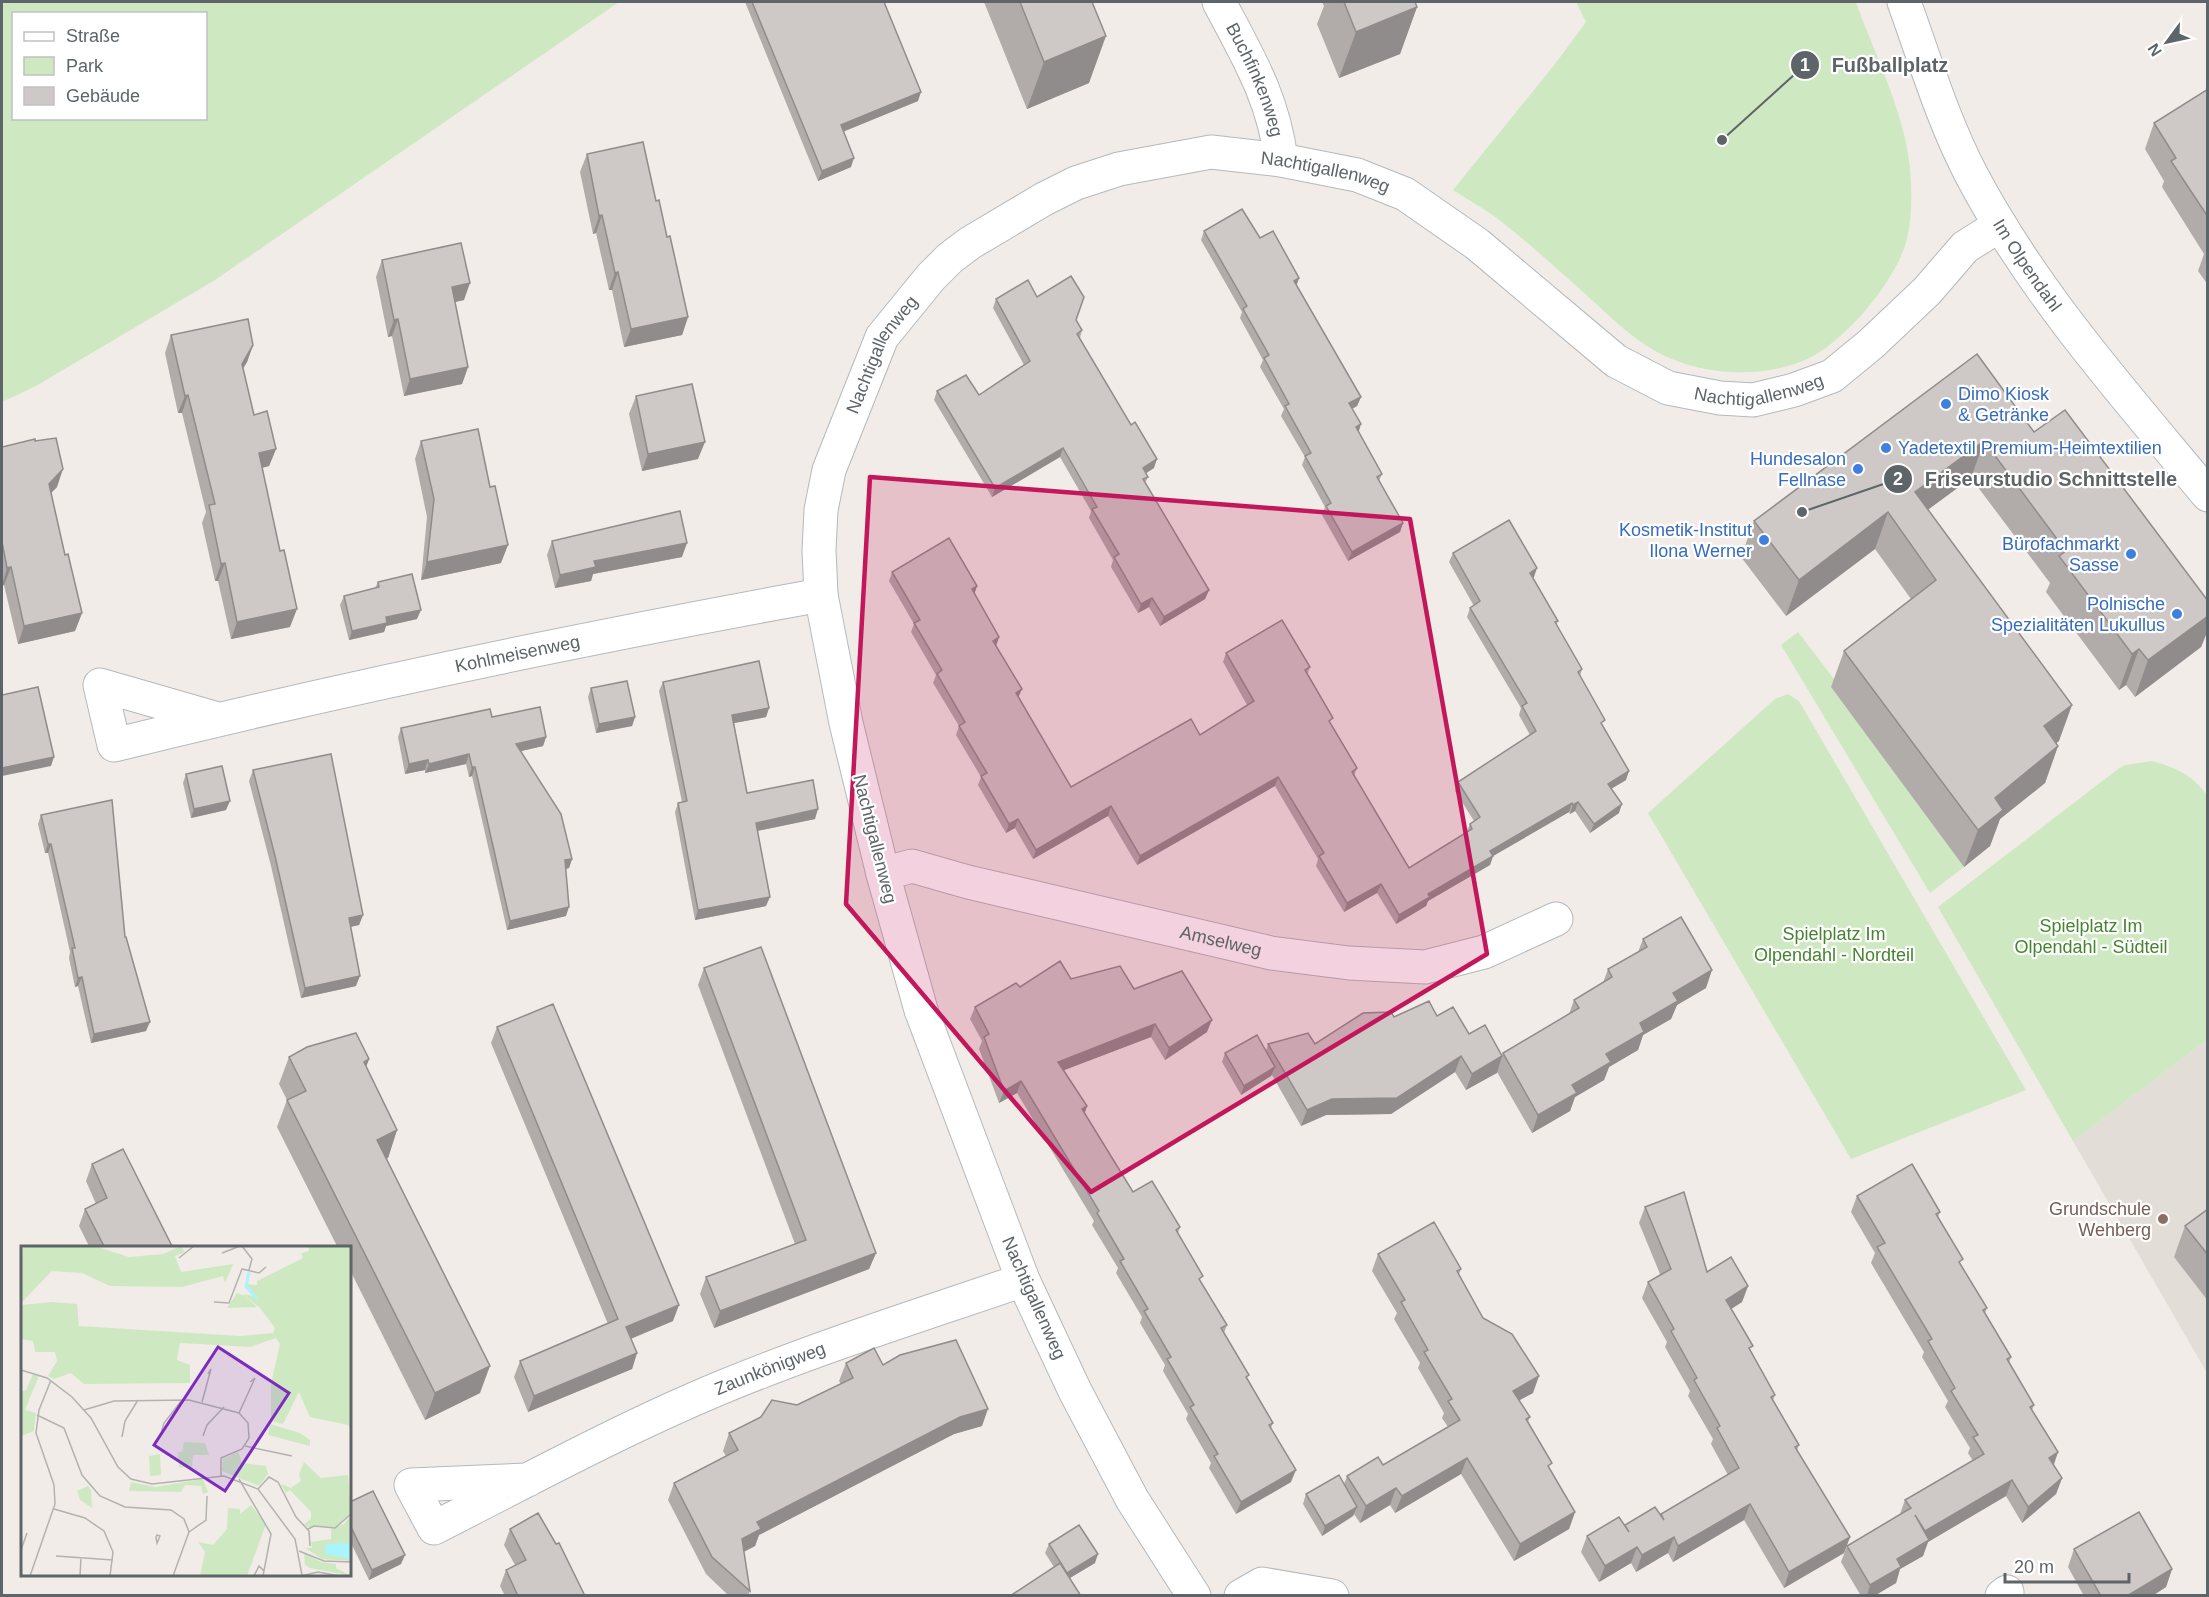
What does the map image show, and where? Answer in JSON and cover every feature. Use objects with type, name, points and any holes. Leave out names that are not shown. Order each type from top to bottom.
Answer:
[{"type":"street","name":"Buchfinkenweg","points":[[1219,2],[1261,81],[1278,132],[1281,160]]},
{"type":"street","name":"Im Olpendahl","points":[[1904,2],[1960,154],[2000,225],[2042,290],[2208,495]]},
{"type":"street","name":"Nachtigallenweg","points":[[1194,1596],[1132,1499],[1075,1391],[1023,1280],[921,1010],[883,874],[846,723],[821,595],[819,550],[821,510],[829,470],[882,337],[926,283],[950,258],[970,243],[1044,199],[1076,183],[1119,169],[1210,152],[1281,160],[1357,175],[1405,194],[1477,244],[1616,361],[1668,388],[1720,398],[1753,400],[1794,390],[1832,376],[1864,350],[1927,291],[1965,247],[2000,225]]},
{"type":"street","name":"Kohlmeisenweg","points":[[218,719],[626,631],[821,595]]},
{"type":"street","name":"Amselweg","points":[[883,874],[912,866],[968,882],[1271,953],[1349,963],[1425,967],[1484,952],[1556,919]]},
{"type":"street","name":"Zaunkönigweg","points":[[528,1480],[718,1389],[808,1353],[1023,1280]]},
{"type":"street","points":[[1241,1596],[1262,1584],[1332,1596]]},
{"type":"highlighted area","points":[[870,477],[1410,519],[1487,954],[1091,1192],[846,904]]},
{"type":"shaded area","name":"Grundschule Wehberg","points":[[2207,1040],[2207,1373],[2073,1141]]},
{"type":"green space","points":[[2,2],[619,2],[215,280],[36,386],[2,402]]},
{"type":"green space","points":[[1576,2],[1856,2],[1891,91],[1905,136],[1911,183],[1911,215],[1909,231],[1899,261],[1878,295],[1850,327],[1820,352],[1789,366],[1756,372],[1704,369],[1672,359],[1636,338],[1513,231],[1453,190],[1586,22]]},
{"type":"green space","points":[[1798,632],[1837,683],[1831,687],[1964,867],[1930,893],[1781,645]]},
{"type":"green space","name":"Spielplatz Im Olpendahl - Nordteil","points":[[1788,694],[1799,701],[2026,1090],[1851,1159],[1648,813],[1775,699]]},
{"type":"green space","name":"Spielplatz Im Olpendahl - Südteil","points":[[2152,761],[2183,773],[2196,782],[2207,795],[2207,1040],[2073,1141],[1938,907],[2118,769],[2125,765]]},
{"type":"building","points":[[752,2],[884,2],[921,92],[841,125],[854,158],[822,171]]},
{"type":"building","points":[[1020,2],[1092,2],[1106,36],[1044,62]]},
{"type":"building","points":[[1344,2],[1415,2],[1417,7],[1356,32]]},
{"type":"building","points":[[2208,89],[2208,217],[2171,161],[2176,158],[2154,123]]},
{"type":"building","points":[[643,142],[656,201],[659,200],[667,237],[670,236],[688,317],[631,329],[602,215],[599,216],[587,154]]},
{"type":"building","points":[[1242,209],[1260,238],[1273,231],[1299,278],[1294,281],[1361,397],[1349,403],[1361,424],[1356,427],[1382,474],[1377,477],[1403,523],[1352,552],[1326,506],[1331,503],[1305,456],[1311,453],[1285,406],[1289,404],[1264,358],[1269,355],[1243,309],[1247,306],[1204,231]]},
{"type":"building","points":[[461,243],[470,283],[452,287],[468,367],[410,379],[398,319],[394,320],[382,260]]},
{"type":"building","points":[[1071,276],[1084,297],[1076,320],[1082,330],[1077,334],[1131,425],[1135,422],[1157,459],[1143,468],[1148,477],[1143,479],[1209,590],[1164,617],[1152,598],[1141,604],[1114,557],[1119,554],[1092,509],[1097,507],[1063,448],[995,488],[937,391],[966,375],[979,395],[1030,361],[996,299],[1028,280],[1037,297]]},
{"type":"building","points":[[248,319],[253,345],[242,364],[254,415],[267,411],[276,449],[259,453],[280,551],[284,550],[297,609],[237,622],[225,563],[221,564],[209,505],[215,504],[188,395],[185,396],[171,335]]},
{"type":"building","points":[[1977,354],[2034,432],[2065,410],[2208,601],[2208,616],[2148,660],[2139,649],[2132,654],[2059,556],[2066,551],[1984,441],[1915,492],[2072,705],[2044,726],[2058,746],[1995,798],[2003,810],[1978,830],[1844,651],[1936,580],[1888,512],[1799,580],[1754,521]]},
{"type":"building","points":[[692,384],[705,442],[648,454],[636,396]]},
{"type":"building","points":[[478,429],[490,487],[495,486],[508,545],[427,562],[434,499],[421,441]]},
{"type":"building","points":[[56,438],[63,469],[49,484],[65,555],[68,554],[82,613],[24,626],[11,567],[7,568],[2,542],[2,447],[35,439],[35,441]]},
{"type":"building","points":[[680,511],[687,543],[594,561],[596,567],[560,575],[552,541]]},
{"type":"building","points":[[1509,520],[1537,568],[1530,573],[1582,669],[1578,672],[1605,720],[1601,723],[1629,771],[1608,784],[1622,804],[1594,824],[1578,802],[1573,805],[1572,803],[1490,851],[1493,856],[1428,894],[1430,897],[1399,915],[1381,884],[1347,903],[1319,856],[1324,853],[1278,777],[1140,856],[1111,806],[1036,850],[1018,819],[1009,824],[981,776],[987,773],[959,726],[965,722],[937,674],[942,670],[914,623],[920,620],[892,572],[949,538],[977,586],[972,589],[999,637],[993,641],[1022,689],[1016,693],[1071,787],[1191,719],[1200,735],[1254,701],[1226,653],[1282,620],[1310,667],[1305,670],[1333,718],[1329,721],[1357,768],[1352,772],[1409,868],[1472,829],[1470,824],[1480,817],[1458,782],[1536,731],[1522,706],[1527,703],[1470,608],[1480,601],[1453,553]]},
{"type":"building","points":[[412,574],[421,610],[386,617],[387,623],[352,631],[344,596],[379,587],[378,582]]},
{"type":"building","points":[[759,661],[769,708],[732,715],[747,793],[813,780],[818,809],[756,823],[770,897],[698,910],[678,803],[687,801],[663,682]]},
{"type":"building","points":[[627,681],[635,717],[599,724],[591,688]]},
{"type":"building","points":[[38,687],[54,757],[2,768],[2,695]]},
{"type":"building","points":[[540,707],[546,737],[516,744],[561,814],[572,859],[565,860],[569,907],[510,921],[475,767],[472,767],[469,754],[429,764],[428,760],[409,764],[401,728],[490,709],[492,717]]},
{"type":"building","points":[[331,754],[363,915],[349,918],[360,976],[305,988],[253,770]]},
{"type":"building","points":[[222,766],[230,801],[194,809],[186,774]]},
{"type":"building","points":[[112,800],[125,937],[150,1022],[94,1034],[82,977],[78,978],[72,948],[75,948],[51,844],[48,844],[41,815]]},
{"type":"building","points":[[1681,917],[1712,970],[1673,993],[1678,1001],[1640,1023],[1644,1032],[1606,1054],[1611,1062],[1572,1085],[1577,1093],[1538,1115],[1503,1053],[1579,1008],[1574,1000],[1612,977],[1608,969],[1647,947],[1643,939]]},
{"type":"building","points":[[761,947],[876,1253],[720,1311],[706,1277],[806,1240],[704,968]]},
{"type":"building","points":[[1060,961],[1071,979],[1120,966],[1134,989],[1182,971],[1212,1020],[1169,1048],[1155,1024],[1058,1062],[1087,1106],[1082,1109],[1133,1192],[1152,1181],[1180,1227],[1176,1230],[1203,1276],[1199,1279],[1227,1325],[1221,1328],[1249,1375],[1246,1377],[1273,1423],[1269,1425],[1296,1470],[1241,1502],[1214,1456],[1218,1454],[1190,1407],[1194,1405],[1167,1359],[1171,1357],[1144,1311],[1148,1309],[1120,1261],[1124,1259],[1097,1213],[1099,1211],[1021,1081],[1004,1091],[984,1037],[989,1034],[975,1007],[1016,983],[1020,987]]},
{"type":"building","points":[[1429,1001],[1437,1016],[1453,1007],[1469,1034],[1485,1025],[1502,1056],[1472,1074],[1461,1056],[1397,1098],[1332,1099],[1307,1110],[1268,1044],[1308,1033],[1315,1044],[1363,1013],[1391,1012],[1394,1017]]},
{"type":"building","points":[[553,1004],[679,1305],[626,1327],[637,1353],[534,1396],[520,1361],[618,1319],[497,1027]]},
{"type":"building","points":[[356,1033],[369,1059],[364,1062],[397,1130],[377,1140],[490,1366],[435,1393],[287,1100],[306,1091],[289,1057],[307,1047]]},
{"type":"building","points":[[1257,1035],[1275,1067],[1244,1086],[1225,1053]]},
{"type":"building","points":[[123,1149],[172,1246],[104,1246],[85,1209],[107,1198],[92,1164]]},
{"type":"building","points":[[1912,1164],[1940,1212],[1936,1214],[1963,1259],[1959,1262],[1987,1308],[1983,1310],[2011,1357],[2007,1359],[2034,1405],[2030,1407],[2058,1452],[2049,1458],[2062,1478],[2028,1507],[2012,1480],[1925,1531],[1915,1515],[1929,1540],[1897,1559],[1901,1567],[1870,1585],[1847,1546],[1911,1508],[1905,1500],[1984,1454],[1973,1437],[1978,1435],[1951,1391],[1955,1388],[1928,1341],[1932,1339],[1877,1247],[1885,1243],[1857,1196]]},
{"type":"building","points":[[1684,1192],[1707,1272],[1731,1257],[1748,1286],[1726,1300],[1753,1346],[1749,1348],[1775,1395],[1771,1397],[1799,1445],[1795,1447],[1850,1537],[1789,1572],[1750,1504],[1678,1546],[1674,1537],[1642,1555],[1637,1547],[1605,1566],[1587,1536],[1619,1517],[1629,1532],[1625,1525],[1655,1507],[1664,1520],[1661,1514],[1739,1468],[1717,1428],[1720,1426],[1694,1380],[1697,1378],[1671,1331],[1674,1329],[1648,1282],[1671,1269],[1645,1207]]},
{"type":"building","points":[[2208,1209],[2208,1255],[2185,1226]]},
{"type":"building","points":[[1434,1222],[1461,1269],[1457,1271],[1483,1318],[1512,1334],[1539,1376],[1513,1391],[1530,1417],[1526,1419],[1552,1463],[1548,1466],[1575,1512],[1520,1544],[1467,1458],[1402,1496],[1396,1488],[1366,1506],[1347,1476],[1378,1457],[1383,1465],[1460,1420],[1448,1401],[1452,1399],[1424,1352],[1428,1350],[1401,1302],[1405,1300],[1378,1254]]},
{"type":"building","points":[[956,1340],[988,1409],[960,1417],[757,1522],[761,1529],[742,1539],[750,1591],[712,1557],[674,1483],[738,1450],[729,1433],[761,1417],[772,1400],[797,1405],[853,1378],[846,1363],[874,1348],[883,1365],[900,1355]]},
{"type":"building","points":[[1339,1475],[1357,1507],[1325,1526],[1306,1494]]},
{"type":"building","points":[[373,1491],[405,1555],[372,1570],[351,1527],[351,1502]]},
{"type":"building","points":[[2139,1512],[2172,1569],[2127,1596],[2101,1596],[2074,1549]]},
{"type":"building","points":[[538,1513],[556,1544],[559,1543],[585,1596],[518,1596],[506,1570],[526,1560],[510,1529]]},
{"type":"building","points":[[1079,1525],[1098,1554],[1067,1573],[1049,1544]]},
{"type":"building","points":[[1060,1563],[1081,1596],[1010,1596]]},
{"type":"place","name":"Fußballplatz","points":[[1722,140]]},
{"type":"place","name":"Dimo Kiosk & Getränke","points":[[1946,404]]},
{"type":"place","name":"Yadetextil Premium-Heimtextilien","points":[[1886,448]]},
{"type":"place","name":"Hundesalon Fellnase","points":[[1858,469]]},
{"type":"place","name":"Friseurstudio Schnittstelle","points":[[1802,512]]},
{"type":"place","name":"Kosmetik-Institut Ilona Werner","points":[[1764,540]]},
{"type":"place","name":"Bürofachmarkt Sasse","points":[[2131,554]]},
{"type":"place","name":"Polnische Spezialitäten Lukullus","points":[[2177,614]]},
{"type":"place","name":"Grundschule Wehberg","points":[[2163,1219]]}]
